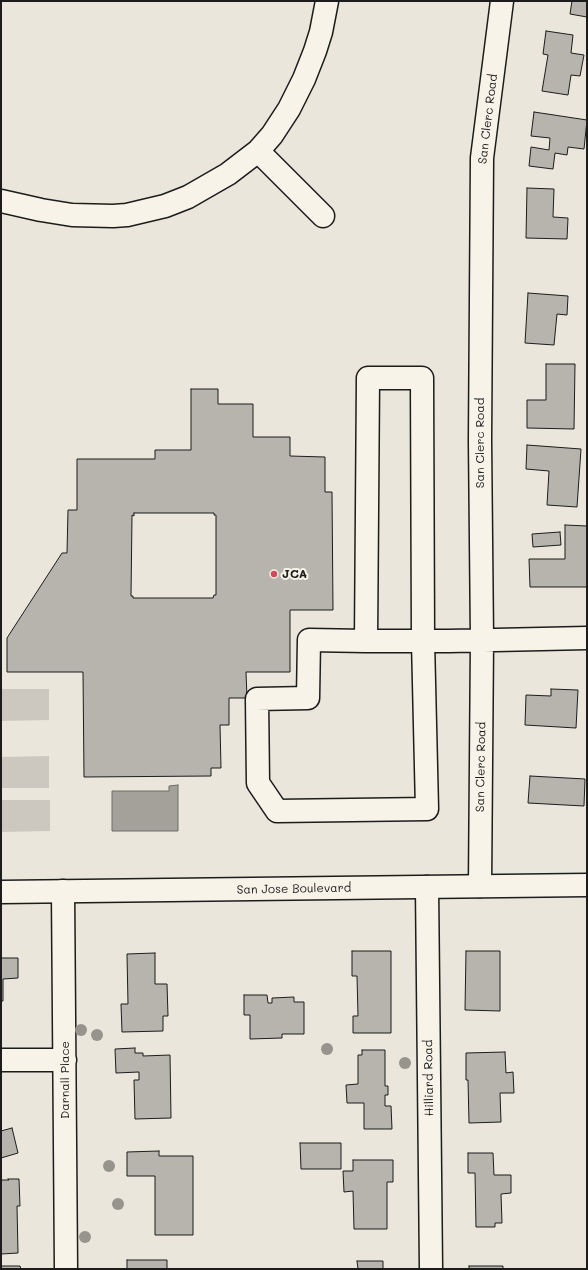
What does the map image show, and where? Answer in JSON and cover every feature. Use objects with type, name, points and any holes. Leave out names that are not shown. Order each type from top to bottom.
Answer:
[{"type":"street","points":[[1,201],[72,215],[127,215],[165,206],[188,197],[228,174],[258,151],[272,135],[289,109],[304,79],[321,32],[327,1]]},
{"type":"street","name":"San Clerc Road","points":[[480,886],[482,640],[480,440],[482,158],[502,1]]},
{"type":"street","points":[[258,151],[323,216]]},
{"type":"street","points":[[366,641],[368,378],[422,378],[423,641],[427,809],[276,811],[258,783],[257,699],[308,698],[309,640],[366,641],[423,641],[449,641],[587,638]]},
{"type":"street","name":"San Jose Boulevard","points":[[1,892],[587,885]]},
{"type":"street","name":"Hilliard Road","points":[[427,887],[431,1269]]},
{"type":"street","name":"Darnall Place","points":[[63,891],[66,1269]]},
{"type":"street","points":[[1,1060],[65,1060]]},
{"type":"shaded area","points":[[1,689],[49,689],[49,720],[1,721]]},
{"type":"shaded area","points":[[49,756],[49,788],[1,788],[1,757]]},
{"type":"shaded area","points":[[178,785],[178,831],[112,831],[112,791],[169,791],[169,786]]},
{"type":"shaded area","points":[[1,800],[50,800],[50,831],[1,832]]},
{"type":"building","points":[[572,1],[587,1],[587,17],[570,14]]},
{"type":"building","points":[[546,31],[573,35],[571,53],[584,55],[580,76],[571,75],[568,95],[542,91],[548,55],[543,54]]},
{"type":"building","points":[[534,112],[587,120],[584,149],[568,147],[567,155],[555,153],[553,169],[529,166],[531,147],[549,150],[550,138],[531,136]]},
{"type":"building","points":[[527,188],[554,189],[553,217],[568,218],[567,239],[526,238]]},
{"type":"building","points":[[528,293],[568,296],[567,315],[557,314],[554,345],[525,343]]},
{"type":"building","points":[[546,364],[575,364],[574,429],[527,428],[527,400],[546,400]]},
{"type":"building","name":"JCA","points":[[191,389],[218,389],[218,404],[253,404],[253,437],[290,437],[290,456],[325,457],[325,492],[332,492],[333,610],[290,610],[290,672],[246,672],[247,698],[229,698],[229,725],[220,725],[221,768],[211,768],[211,776],[84,777],[83,672],[7,672],[7,638],[62,553],[67,553],[68,510],[77,510],[77,459],[155,459],[155,450],[191,450]],"holes":[[[134,513],[214,513],[214,515],[216,515],[216,595],[214,595],[213,598],[133,598],[133,596],[131,596],[132,515],[134,516]]]},
{"type":"building","points":[[527,445],[581,449],[577,507],[547,505],[549,471],[526,469]]},
{"type":"building","points":[[565,525],[587,526],[587,587],[530,587],[529,559],[565,559]]},
{"type":"building","points":[[560,532],[561,545],[533,547],[532,534]]},
{"type":"building","points":[[551,689],[578,690],[576,728],[525,725],[526,695],[551,696]]},
{"type":"building","points":[[530,776],[585,779],[584,806],[528,803]]},
{"type":"building","points":[[352,951],[391,951],[391,1033],[353,1033],[353,1016],[358,1016],[357,976],[352,976]]},
{"type":"building","points":[[466,951],[500,951],[500,1011],[465,1010]]},
{"type":"building","points":[[155,953],[155,984],[167,984],[168,1016],[163,1016],[163,1031],[122,1032],[121,1004],[128,1004],[127,954]]},
{"type":"building","points":[[1,958],[18,958],[18,978],[3,979],[3,1001],[1,1001]]},
{"type":"building","points":[[244,995],[267,995],[268,1003],[272,1003],[272,998],[294,997],[294,1002],[304,1002],[304,1034],[282,1034],[282,1038],[250,1039],[250,1015],[244,1015]]},
{"type":"building","points":[[135,1048],[135,1053],[143,1053],[143,1056],[170,1055],[171,1118],[135,1119],[134,1080],[139,1080],[139,1072],[116,1073],[115,1049]]},
{"type":"building","points":[[362,1050],[385,1050],[385,1086],[388,1086],[388,1095],[385,1095],[385,1106],[391,1106],[392,1129],[364,1129],[364,1103],[347,1103],[346,1085],[358,1084],[358,1055],[362,1055]]},
{"type":"building","points":[[505,1052],[506,1073],[513,1072],[514,1093],[500,1093],[501,1122],[469,1123],[466,1053]]},
{"type":"building","points":[[12,1128],[18,1153],[1,1158],[1,1131]]},
{"type":"building","points":[[300,1143],[341,1143],[341,1169],[301,1169]]},
{"type":"building","points":[[159,1151],[159,1156],[193,1156],[193,1235],[155,1235],[155,1176],[127,1176],[127,1152]]},
{"type":"building","points":[[468,1153],[493,1153],[494,1175],[511,1175],[511,1193],[501,1194],[502,1223],[495,1223],[495,1227],[476,1227],[475,1173],[468,1173]]},
{"type":"building","points":[[353,1160],[393,1160],[393,1182],[387,1182],[387,1229],[354,1229],[353,1191],[344,1192],[343,1171],[353,1171]]},
{"type":"building","points":[[8,1179],[19,1179],[20,1206],[17,1206],[18,1253],[1,1254],[1,1180],[9,1180]]},
{"type":"building","points":[[127,1260],[167,1260],[167,1269],[127,1269]]},
{"type":"building","points":[[357,1261],[383,1261],[383,1269],[358,1269]]},
{"type":"building","points":[[1,1266],[20,1266],[21,1269],[1,1269]]},
{"type":"building","points":[[469,1266],[503,1266],[503,1269],[469,1269]]},
{"type":"place","name":"JCA","points":[[274,574]]}]
